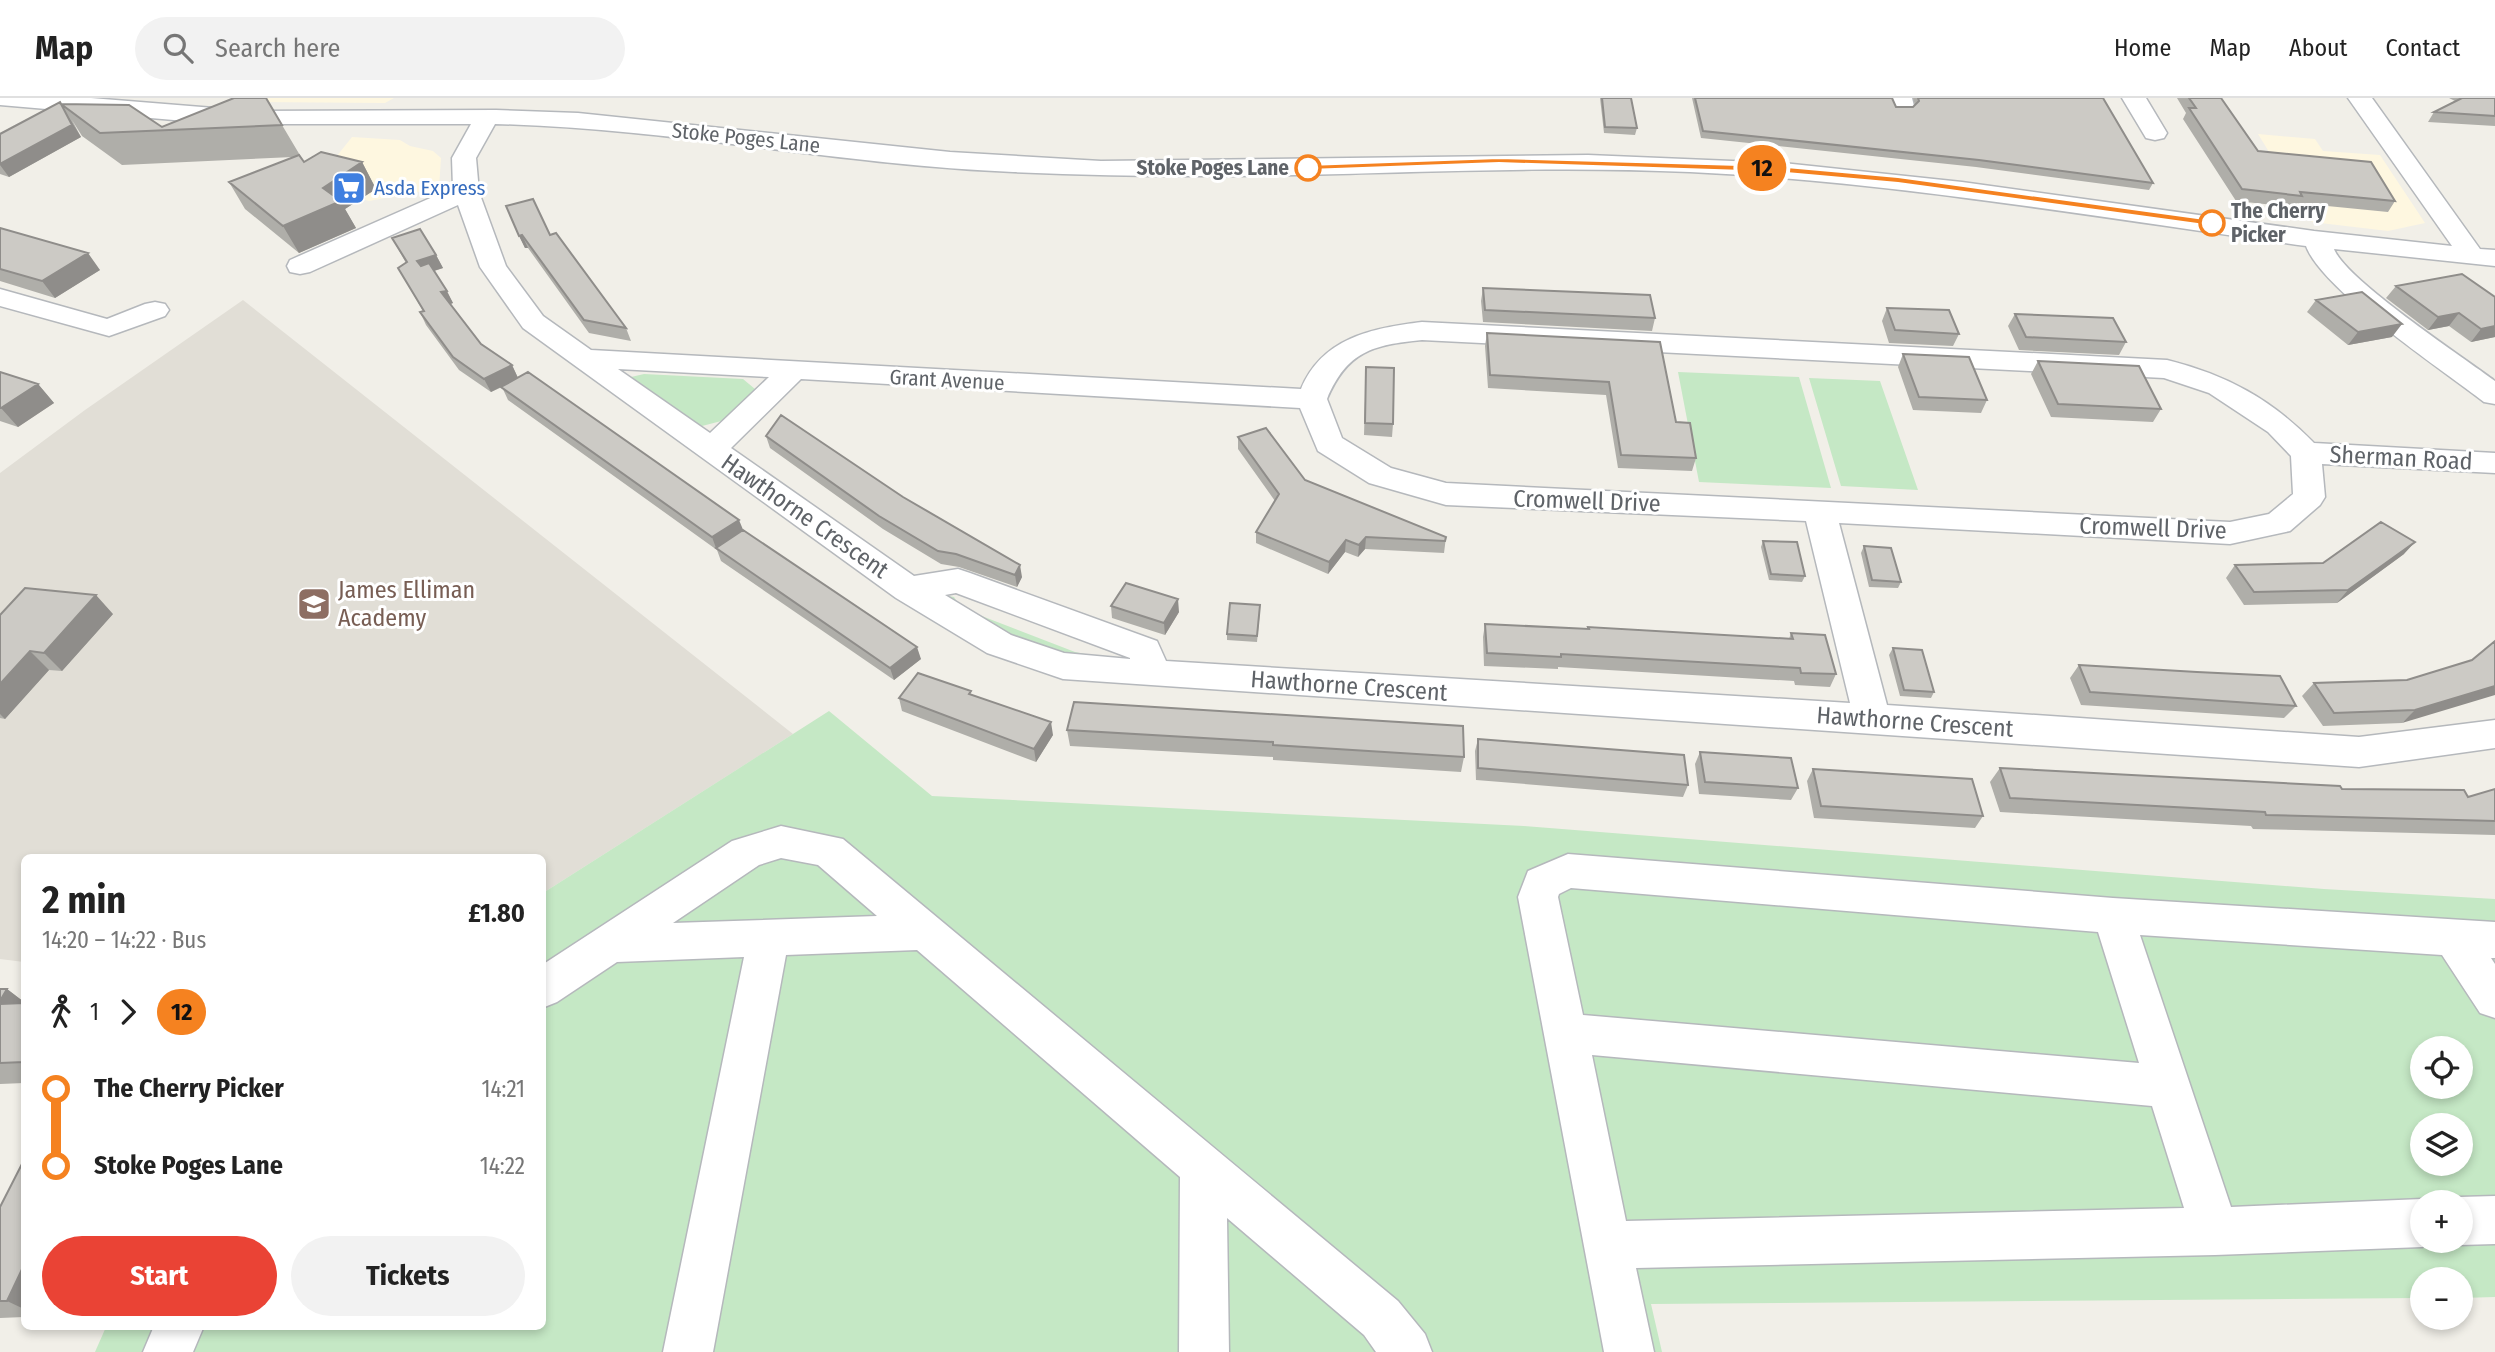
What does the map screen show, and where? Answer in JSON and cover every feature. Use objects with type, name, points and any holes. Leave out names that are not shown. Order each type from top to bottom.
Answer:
[{"type":"street","name":"Stoke Poges Lane","points":[[0,98],[196,107],[248,118],[579,120],[1003,164],[1245,170],[1499,160],[1775,169],[1898,180],[2484,257]]},
{"type":"street","points":[[395,117],[413,98]]},
{"type":"street","points":[[2134,98],[2155,133]]},
{"type":"street","points":[[2360,98],[2484,257]]},
{"type":"street","points":[[19,125],[70,100]]},
{"type":"street","name":"Hawthorne Crescent","points":[[486,118],[464,158],[466,192],[493,267],[533,322],[908,589],[999,644],[1063,666],[2359,752],[2495,734]]},
{"type":"street","points":[[300,266],[466,192]]},
{"type":"street","points":[[2317,237],[2323,256],[2335,271],[2380,309],[2495,394]]},
{"type":"street","points":[[3,300],[109,328],[155,310]]},
{"type":"street","points":[[1312,399],[1326,368],[1354,347],[1386,334],[1422,331],[2167,369],[2219,386],[2279,425],[2306,453]]},
{"type":"street","name":"Grant Avenue","points":[[582,358],[1312,399]]},
{"type":"street","points":[[711,449],[793,371]]},
{"type":"street","name":"Cromwell Drive","points":[[1312,399],[1329,444],[1380,476],[1446,495],[1820,510],[2230,533],[2279,523],[2309,497],[2306,453]]},
{"type":"street","name":"Sherman Road","points":[[2306,453],[2495,463]]},
{"type":"street","points":[[1820,510],[1872,718]]},
{"type":"street","points":[[908,589],[958,581],[1145,650],[1153,674]]},
{"type":"street","points":[[546,986],[746,853],[780,842],[829,851],[1381,1318],[1407,1352]]},
{"type":"street","points":[[1629,1352],[1538,897],[1542,883],[1568,871],[2113,916],[2495,940]]},
{"type":"street","points":[[2113,916],[2215,1231]]},
{"type":"street","points":[[609,944],[924,932]]},
{"type":"street","points":[[2454,937],[2495,999]]},
{"type":"street","points":[[688,1352],[769,938]]},
{"type":"street","points":[[1564,1033],[2167,1086]]},
{"type":"street","points":[[1203,1168],[1204,1352]]},
{"type":"street","points":[[2473,1221],[2495,1220]]},
{"type":"street","points":[[1608,1245],[2215,1231],[2410,1223]]},
{"type":"street","points":[[168,1352],[177,1330]]},
{"type":"shaded area","points":[[235,98],[394,98],[385,103],[242,102]]},
{"type":"shaded area","points":[[2258,134],[2315,139],[2323,151],[2380,155],[2425,223],[2388,231],[2312,222]]},
{"type":"shaded area","points":[[352,137],[400,140],[410,146],[433,151],[441,158],[439,188],[369,201],[313,186]]},
{"type":"shaded area","name":"James Elliman Academy","points":[[243,300],[793,734],[546,891],[546,854],[21,854],[21,962],[0,959],[0,473]]},
{"type":"green space","points":[[1678,372],[1799,377],[1831,488],[1699,482]]},
{"type":"green space","points":[[644,374],[743,379],[755,389],[750,405],[733,418],[702,426],[683,420],[629,384],[631,377]]},
{"type":"green space","points":[[1809,378],[1880,381],[1918,490],[1841,486]]},
{"type":"green space","points":[[935,596],[954,597],[961,608],[1075,652],[1115,660],[1131,657],[1136,667],[1079,668],[1036,660]]},
{"type":"green space","points":[[829,711],[932,796],[1524,826],[2324,889],[2495,899],[2495,1297],[2473,1298],[2473,1267],[2410,1267],[2410,1298],[1651,1304],[1662,1352],[95,1352],[105,1330],[546,1330],[546,891]]},
{"type":"building","points":[[234,98],[266,98],[282,125],[100,133],[61,104],[129,105],[162,127]]},
{"type":"building","points":[[1602,98],[1631,98],[1637,128],[1605,127]]},
{"type":"building","points":[[1695,98],[1892,98],[1896,107],[1913,107],[1919,101],[1918,98],[2103,98],[2153,183],[1979,160],[1703,131]]},
{"type":"building","points":[[2189,98],[2221,98],[2258,151],[2371,162],[2395,201],[2300,192],[2302,196],[2242,189],[2189,108],[2196,108]]},
{"type":"building","points":[[2462,98],[2495,98],[2495,116],[2434,112]]},
{"type":"building","points":[[60,102],[72,125],[0,164],[0,134]]},
{"type":"building","points":[[321,152],[362,162],[323,188],[341,201],[283,226],[229,182],[299,155],[304,162]]},
{"type":"building","points":[[533,199],[550,235],[556,233],[626,328],[584,320],[522,235],[519,236],[506,206]]},
{"type":"building","points":[[0,228],[88,253],[42,281],[0,269]]},
{"type":"building","points":[[420,229],[436,255],[417,261],[421,266],[429,263],[447,291],[441,292],[481,344],[512,365],[484,379],[453,357],[420,312],[424,311],[398,268],[407,262],[392,238]]},
{"type":"building","points":[[2462,274],[2495,297],[2495,326],[2481,329],[2459,313],[2438,317],[2396,286]]},
{"type":"building","points":[[1483,288],[1650,295],[1655,318],[1485,310]]},
{"type":"building","points":[[2362,292],[2402,324],[2358,332],[2316,300]]},
{"type":"building","points":[[1887,308],[1949,310],[1959,334],[1895,330]]},
{"type":"building","points":[[2015,314],[2113,318],[2126,342],[2026,337]]},
{"type":"building","points":[[1487,333],[1660,342],[1676,422],[1690,423],[1696,458],[1621,455],[1609,382],[1490,375]]},
{"type":"building","points":[[1903,354],[1969,357],[1987,400],[1919,397]]},
{"type":"building","points":[[2038,361],[2139,366],[2161,409],[2058,404]]},
{"type":"building","points":[[1366,367],[1394,368],[1393,424],[1365,423]]},
{"type":"building","points":[[0,372],[38,384],[0,408]]},
{"type":"building","points":[[528,372],[739,520],[712,537],[501,387]]},
{"type":"building","points":[[781,415],[903,497],[1020,565],[1015,575],[956,554],[938,551],[879,516],[766,436]]},
{"type":"building","points":[[1266,428],[1305,480],[1446,537],[1445,541],[1366,537],[1359,545],[1346,540],[1329,562],[1256,532],[1279,494],[1238,437]]},
{"type":"building","points":[[2381,522],[2415,542],[2348,590],[2254,592],[2235,565],[2323,563]]},
{"type":"building","points":[[743,530],[917,647],[890,668],[716,548]]},
{"type":"building","points":[[1763,541],[1797,542],[1805,576],[1771,574]]},
{"type":"building","points":[[1864,546],[1891,548],[1901,582],[1872,580]]},
{"type":"building","points":[[1126,583],[1178,599],[1164,623],[1111,606]]},
{"type":"building","points":[[25,588],[96,595],[44,653],[30,651],[0,684],[0,615]]},
{"type":"building","points":[[1230,603],[1260,605],[1257,636],[1227,634]]},
{"type":"building","points":[[1485,624],[1793,639],[1791,633],[1825,635],[1836,674],[1801,673],[1800,668],[1561,654],[1561,657],[1487,653]]},
{"type":"building","points":[[2495,641],[2495,686],[2415,710],[2334,713],[2314,683],[2407,680],[2472,660]]},
{"type":"building","points":[[1893,648],[1922,650],[1934,692],[1904,690]]},
{"type":"building","points":[[2079,665],[2280,676],[2296,706],[2090,692]]},
{"type":"building","points":[[918,673],[1051,722],[1034,749],[899,698]]},
{"type":"building","points":[[1074,702],[1463,726],[1464,757],[1067,730]]},
{"type":"building","points":[[1478,739],[1684,755],[1688,785],[1478,768]]},
{"type":"building","points":[[1700,752],[1791,758],[1798,788],[1705,782]]},
{"type":"building","points":[[2000,768],[2340,786],[2342,789],[2464,790],[2468,797],[2495,789],[2495,821],[2266,815],[2265,812],[2010,798]]},
{"type":"building","points":[[1813,769],[1972,779],[1983,816],[1821,806]]},
{"type":"building","points":[[0,989],[7,989],[0,1001]]},
{"type":"building","points":[[21,1003],[21,1062],[0,1063],[0,1004]]},
{"type":"building","points":[[21,1166],[21,1271],[7,1301],[0,1301],[0,1207]]},
{"type":"bus line","name":"12","points":[[1308,168],[1499,160],[1775,169],[1898,180],[2212,223]]},
{"type":"place","name":"Stoke Poges Lane","points":[[1308,168]]},
{"type":"place","name":"Asda Express","points":[[349,188]]},
{"type":"place","name":"The Cherry Picker","points":[[2212,223]]},
{"type":"place","name":"James Elliman Academy","points":[[314,604]]}]
